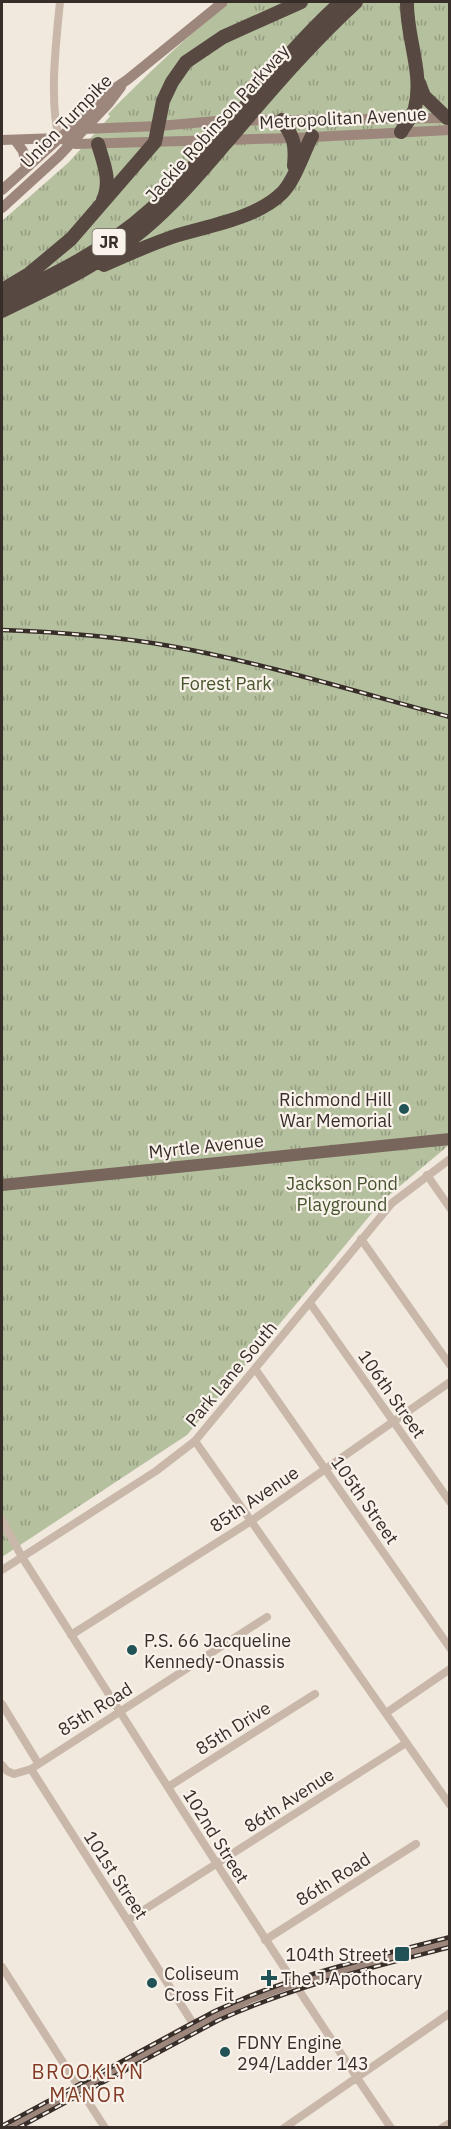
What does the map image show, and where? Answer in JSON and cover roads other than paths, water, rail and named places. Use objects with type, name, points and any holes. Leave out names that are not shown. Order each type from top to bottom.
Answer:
[{"type":"highway","points":[[2,291],[52,256],[71,239],[155,142],[163,101],[172,82],[186,62],[223,37],[301,2]]},
{"type":"highway","name":"Jackie Robinson Parkway","points":[[2,311],[108,255],[143,229],[187,188],[299,44],[341,2]]},
{"type":"highway","name":"Jackie Robinson Parkway","points":[[2,299],[62,270],[108,242],[148,211],[356,2]]},
{"type":"highway","points":[[401,132],[415,107],[416,75],[407,2]]},
{"type":"highway","points":[[416,75],[424,96],[449,122]]},
{"type":"highway","points":[[282,120],[293,138],[295,151],[292,177]]},
{"type":"highway","points":[[63,280],[83,276],[128,254],[169,238],[249,214],[280,195],[287,188],[312,136]]},
{"type":"highway","points":[[98,144],[107,180],[107,191],[99,206]]},
{"type":"main road","name":"Union Turnpike","points":[[2,190],[102,96],[127,80],[223,2]]},
{"type":"main road","name":"Union Turnpike","points":[[2,208],[71,143],[109,103],[127,80]]},
{"type":"main road","name":"Metropolitan Avenue","points":[[2,141],[59,138],[83,129],[216,121],[408,119],[449,122]]},
{"type":"main road","name":"Metropolitan Avenue","points":[[59,138],[76,144],[293,138],[401,132],[449,122]]},
{"type":"main road","points":[[113,143],[159,126]]},
{"type":"main road","points":[[15,140],[23,151],[27,168]]},
{"type":"main road","name":"Myrtle Avenue","points":[[2,1185],[450,1139]]},
{"type":"main road","points":[[7,2127],[194,2025],[251,1998],[293,1983],[450,1942]]},
{"type":"street","points":[[59,138],[55,124],[55,104],[60,2]]},
{"type":"street","name":"Park Lane South","points":[[2,1570],[156,1471],[195,1441],[392,1203],[450,1159]]},
{"type":"street","points":[[427,1175],[450,1208]]},
{"type":"street","points":[[361,1239],[450,1365]]},
{"type":"street","name":"106th Street","points":[[310,1303],[450,1502]]},
{"type":"street","name":"105th Street","points":[[256,1370],[450,1648]]},
{"type":"street","name":"85th Avenue","points":[[71,1635],[251,1521],[450,1382]]},
{"type":"street","points":[[195,1441],[450,1805]]},
{"type":"street","name":"102nd Street","points":[[2,1520],[22,1557],[216,1864],[293,1983],[391,2127]]},
{"type":"street","name":"85th Road","points":[[31,1768],[267,1617]]},
{"type":"street","points":[[386,1713],[450,1669]]},
{"type":"street","name":"85th Drive","points":[[168,1787],[315,1694]]},
{"type":"street","points":[[2,1704],[38,1763]]},
{"type":"street","name":"86th Avenue","points":[[128,1920],[406,1743]]},
{"type":"street","points":[[2,1765],[14,1774],[31,1768]]},
{"type":"street","name":"101st Street","points":[[31,1768],[194,2025]]},
{"type":"street","name":"86th Road","points":[[265,1940],[416,1844]]},
{"type":"street","points":[[2,1968],[105,2127]]},
{"type":"street","points":[[284,2127],[450,2013]]},
{"type":"street","points":[[442,2127],[450,2122]]},
{"type":"railway","points":[[2,630],[86,635],[170,646],[275,669],[450,717]]},
{"type":"railway","points":[[2,2126],[215,2011],[243,1999],[331,1969],[450,1937]]},
{"type":"railway","points":[[18,2128],[219,2020],[247,2008],[333,1979],[450,1947]]},
{"type":"place","name":"Richmond Hill War Memorial","points":[[404,1109]]},
{"type":"place","name":"P.S. 66 Jacqueline Kennedy-Onassis","points":[[132,1650]]},
{"type":"place","name":"104th Street","points":[[402,1954]]},
{"type":"place","name":"The J Apothocary","points":[[269,1978]]},
{"type":"place","name":"Coliseum Cross Fit","points":[[152,1983]]},
{"type":"place","name":"FDNY Engine 294/Ladder 143","points":[[225,2052]]},
{"type":"district","name":"BROOKLYN MANOR","points":[[88,2082]]},
{"type":"park label","name":"Forest Park","points":[[226,683]]},
{"type":"park label","name":"Jackson Pond Playground","points":[[342,1193]]}]
